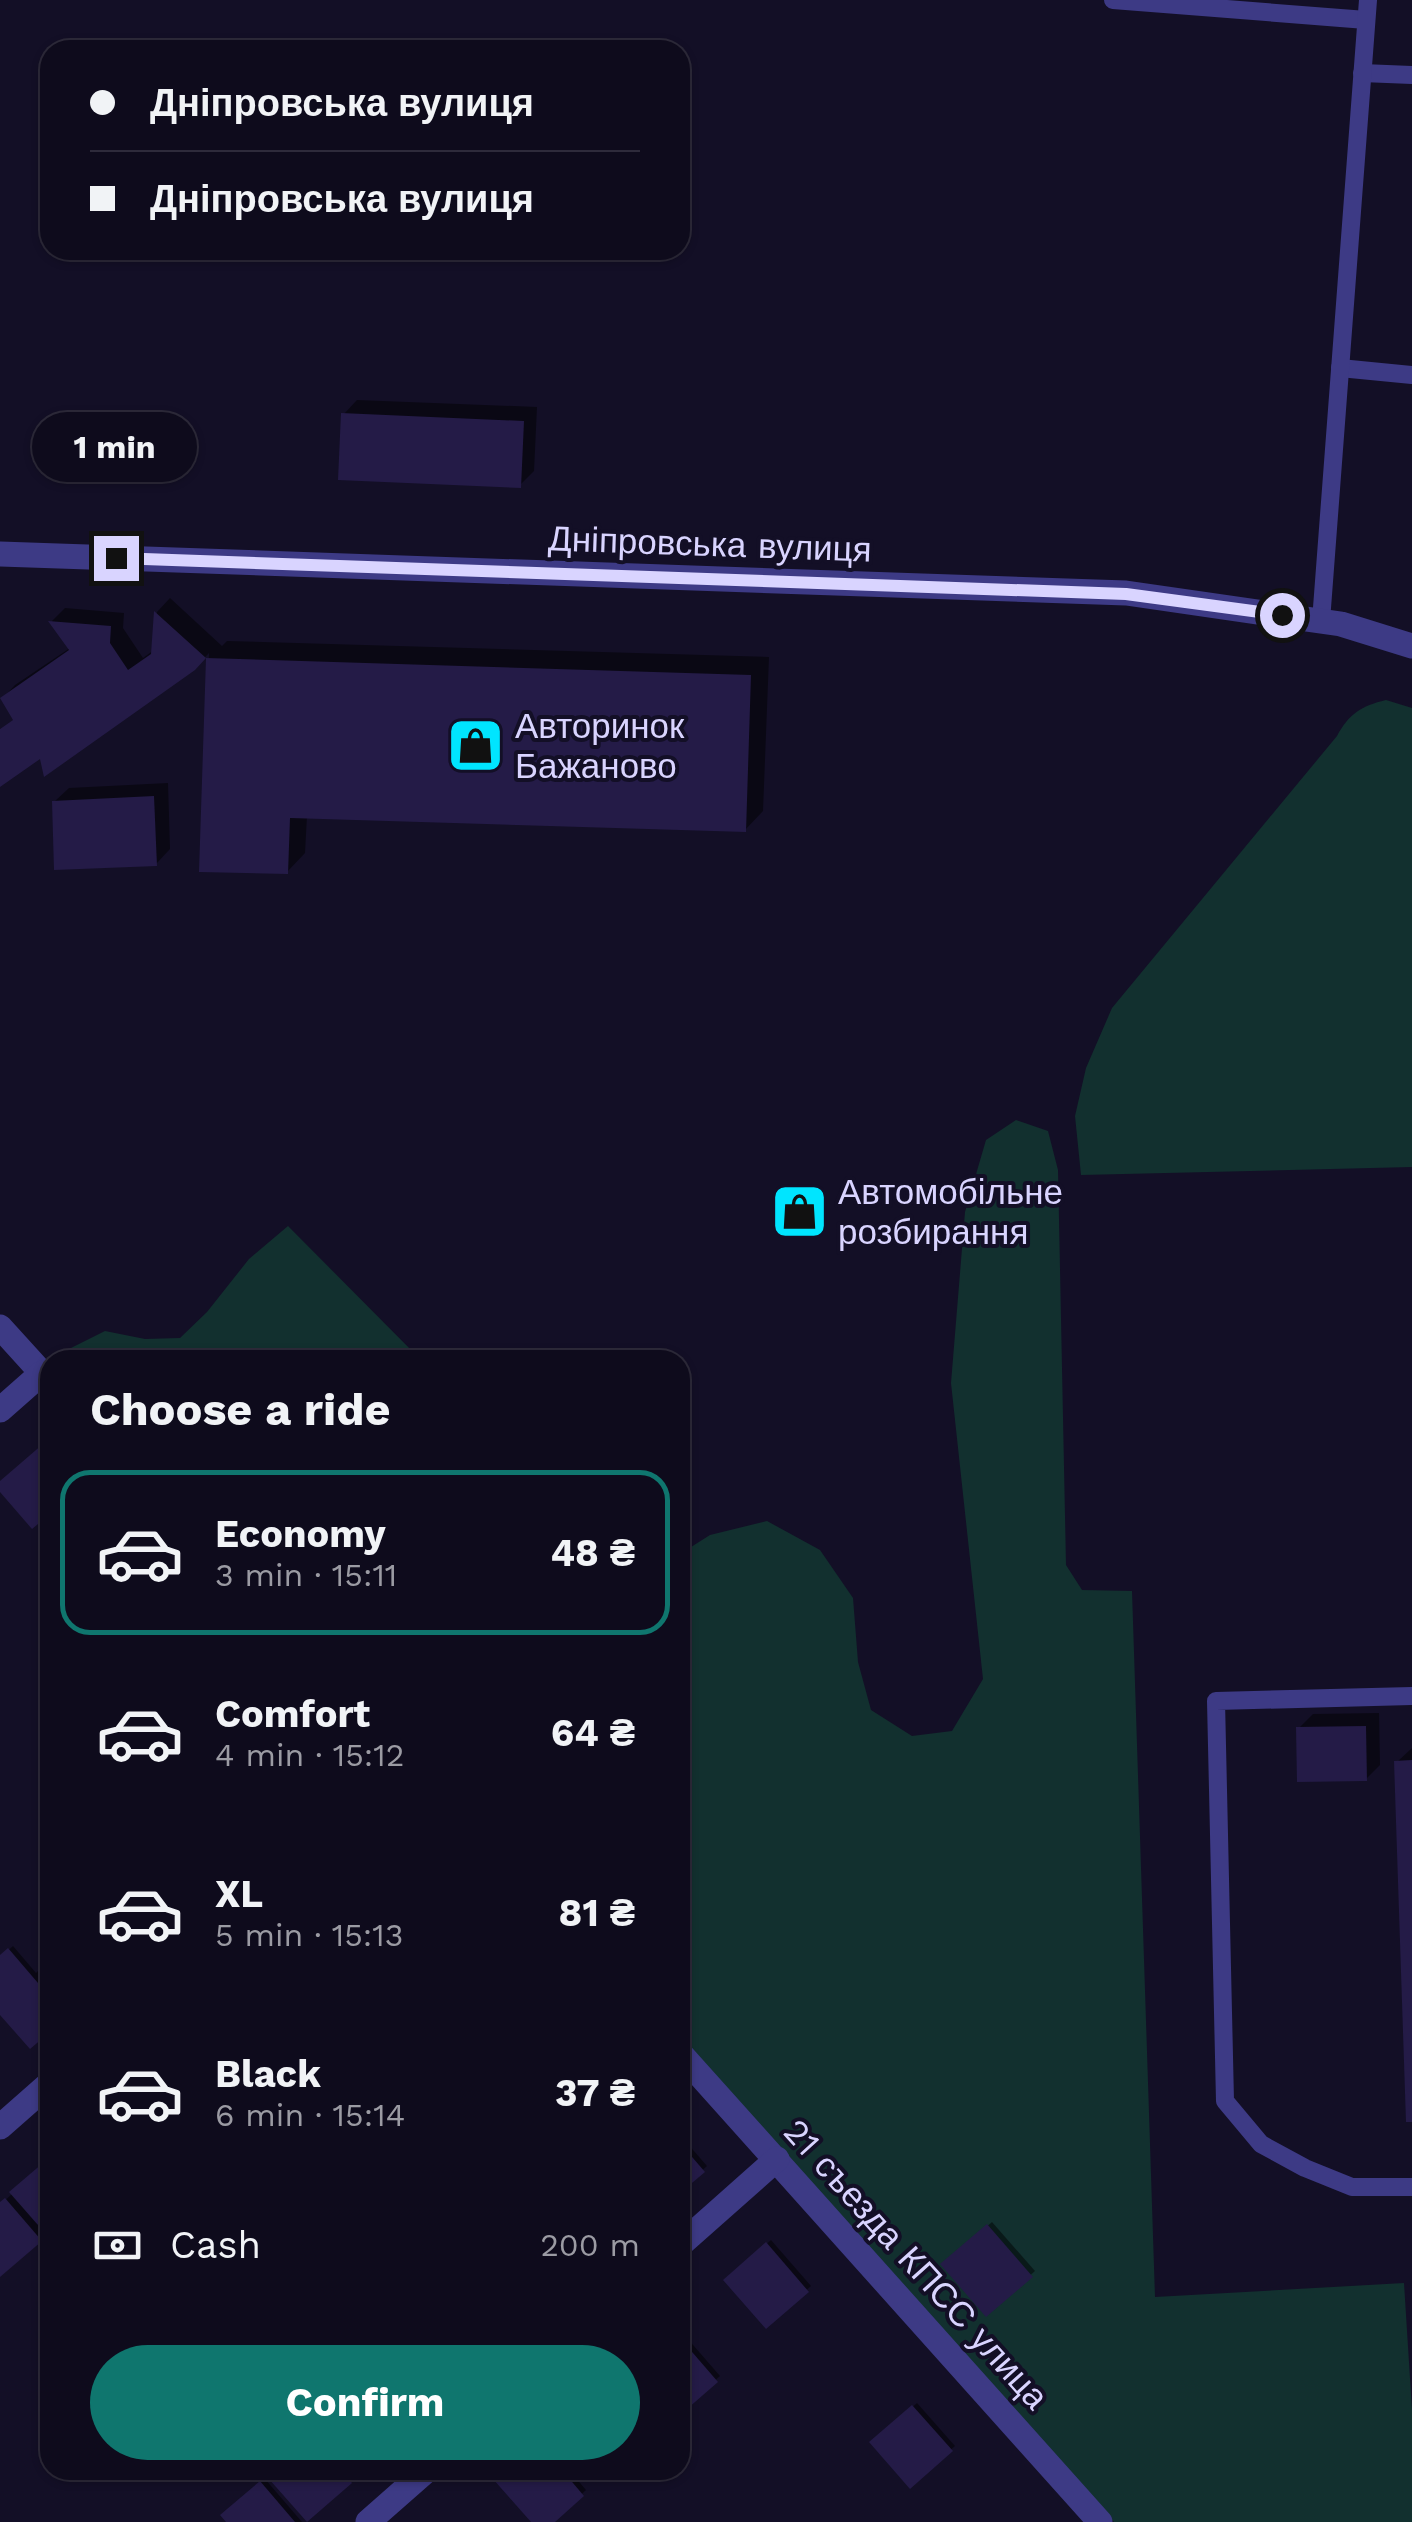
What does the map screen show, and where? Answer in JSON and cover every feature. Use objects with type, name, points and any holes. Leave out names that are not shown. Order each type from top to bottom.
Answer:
[{"type":"street","name":"Дніпровська вулиця","points":[[0,554],[1126,594],[1341,624],[1412,646]]},
{"type":"street","points":[[0,1327],[40,1371]]},
{"type":"street","points":[[0,1410],[40,1382]]},
{"type":"street","name":"21 съезда КПСС улица","points":[[690,2064],[1100,2522]]},
{"type":"street","points":[[0,2127],[40,2092]]},
{"type":"street","points":[[690,2236],[777,2159]]},
{"type":"street","points":[[368,2522],[416,2480]]},
{"type":"lane","points":[[1113,0],[1366,20]]},
{"type":"lane","points":[[1321,621],[1368,0]]},
{"type":"lane","points":[[1362,73],[1412,75]]},
{"type":"lane","points":[[1340,368],[1412,375]]},
{"type":"lane","points":[[1412,1696],[1216,1701],[1225,2101],[1261,2144],[1305,2168],[1352,2186],[1412,2187]]},
{"type":"green space","points":[[1386,700],[1412,708],[1412,1167],[1081,1175],[1075,1116],[1086,1068],[1112,1008],[1346,722],[1363,708]]},
{"type":"green space","points":[[1016,1120],[1048,1131],[1058,1170],[1066,1565],[1082,1590],[1132,1591],[1155,2297],[1404,2283],[1412,2410],[1412,2522],[1114,2522],[690,2053],[690,1548],[710,1535],[767,1521],[820,1550],[853,1598],[858,1662],[871,1710],[912,1736],[952,1731],[983,1679],[951,1383],[965,1212],[986,1140]]},
{"type":"green space","points":[[288,1226],[411,1350],[67,1350],[105,1331],[145,1339],[180,1338],[207,1312],[249,1259]]},
{"type":"building","points":[[341,413],[524,421],[521,488],[338,480]]},
{"type":"building","points":[[154,611],[206,658],[195,670],[44,777],[40,759],[0,787],[0,729],[13,720],[0,698],[69,650],[48,621],[111,626],[110,643],[128,670],[151,654]]},
{"type":"building","name":"Авторинок Бажаново","points":[[206,658],[751,675],[746,832],[290,818],[288,874],[199,872]]},
{"type":"building","points":[[154,796],[157,866],[54,870],[52,801]]},
{"type":"building","points":[[40,1447],[40,1522],[32,1529],[0,1492],[0,1481]]},
{"type":"building","points":[[1366,1726],[1367,1781],[1297,1782],[1296,1727]]},
{"type":"building","points":[[1412,1760],[1412,2122],[1406,2122],[1394,1761]]},
{"type":"building","points":[[8,1948],[40,1985],[40,2040],[30,2049],[0,2015],[0,1955]]},
{"type":"building","points":[[690,2155],[705,2172],[690,2185]]},
{"type":"building","points":[[40,2166],[40,2227],[9,2192]]},
{"type":"building","points":[[5,2198],[40,2243],[0,2277],[0,2202]]},
{"type":"building","points":[[987,2224],[1033,2277],[986,2317],[940,2264]]},
{"type":"building","points":[[766,2242],[809,2292],[766,2329],[723,2280]]},
{"type":"building","points":[[690,2350],[718,2382],[690,2406]]},
{"type":"building","points":[[912,2405],[953,2451],[910,2489],[869,2442]]},
{"type":"building","points":[[270,2480],[349,2480],[352,2483],[307,2522]]},
{"type":"building","points":[[494,2480],[570,2480],[584,2496],[555,2522],[531,2522]]},
{"type":"building","points":[[260,2481],[295,2522],[226,2522],[220,2515]]},
{"type":"place","name":"Авторинок Бажаново","points":[[476,746]]},
{"type":"place","name":"Автомобільне розбирання","points":[[799,1212]]},
{"type":"route","points":[[116,558],[1126,594],[1282,615]]}]
